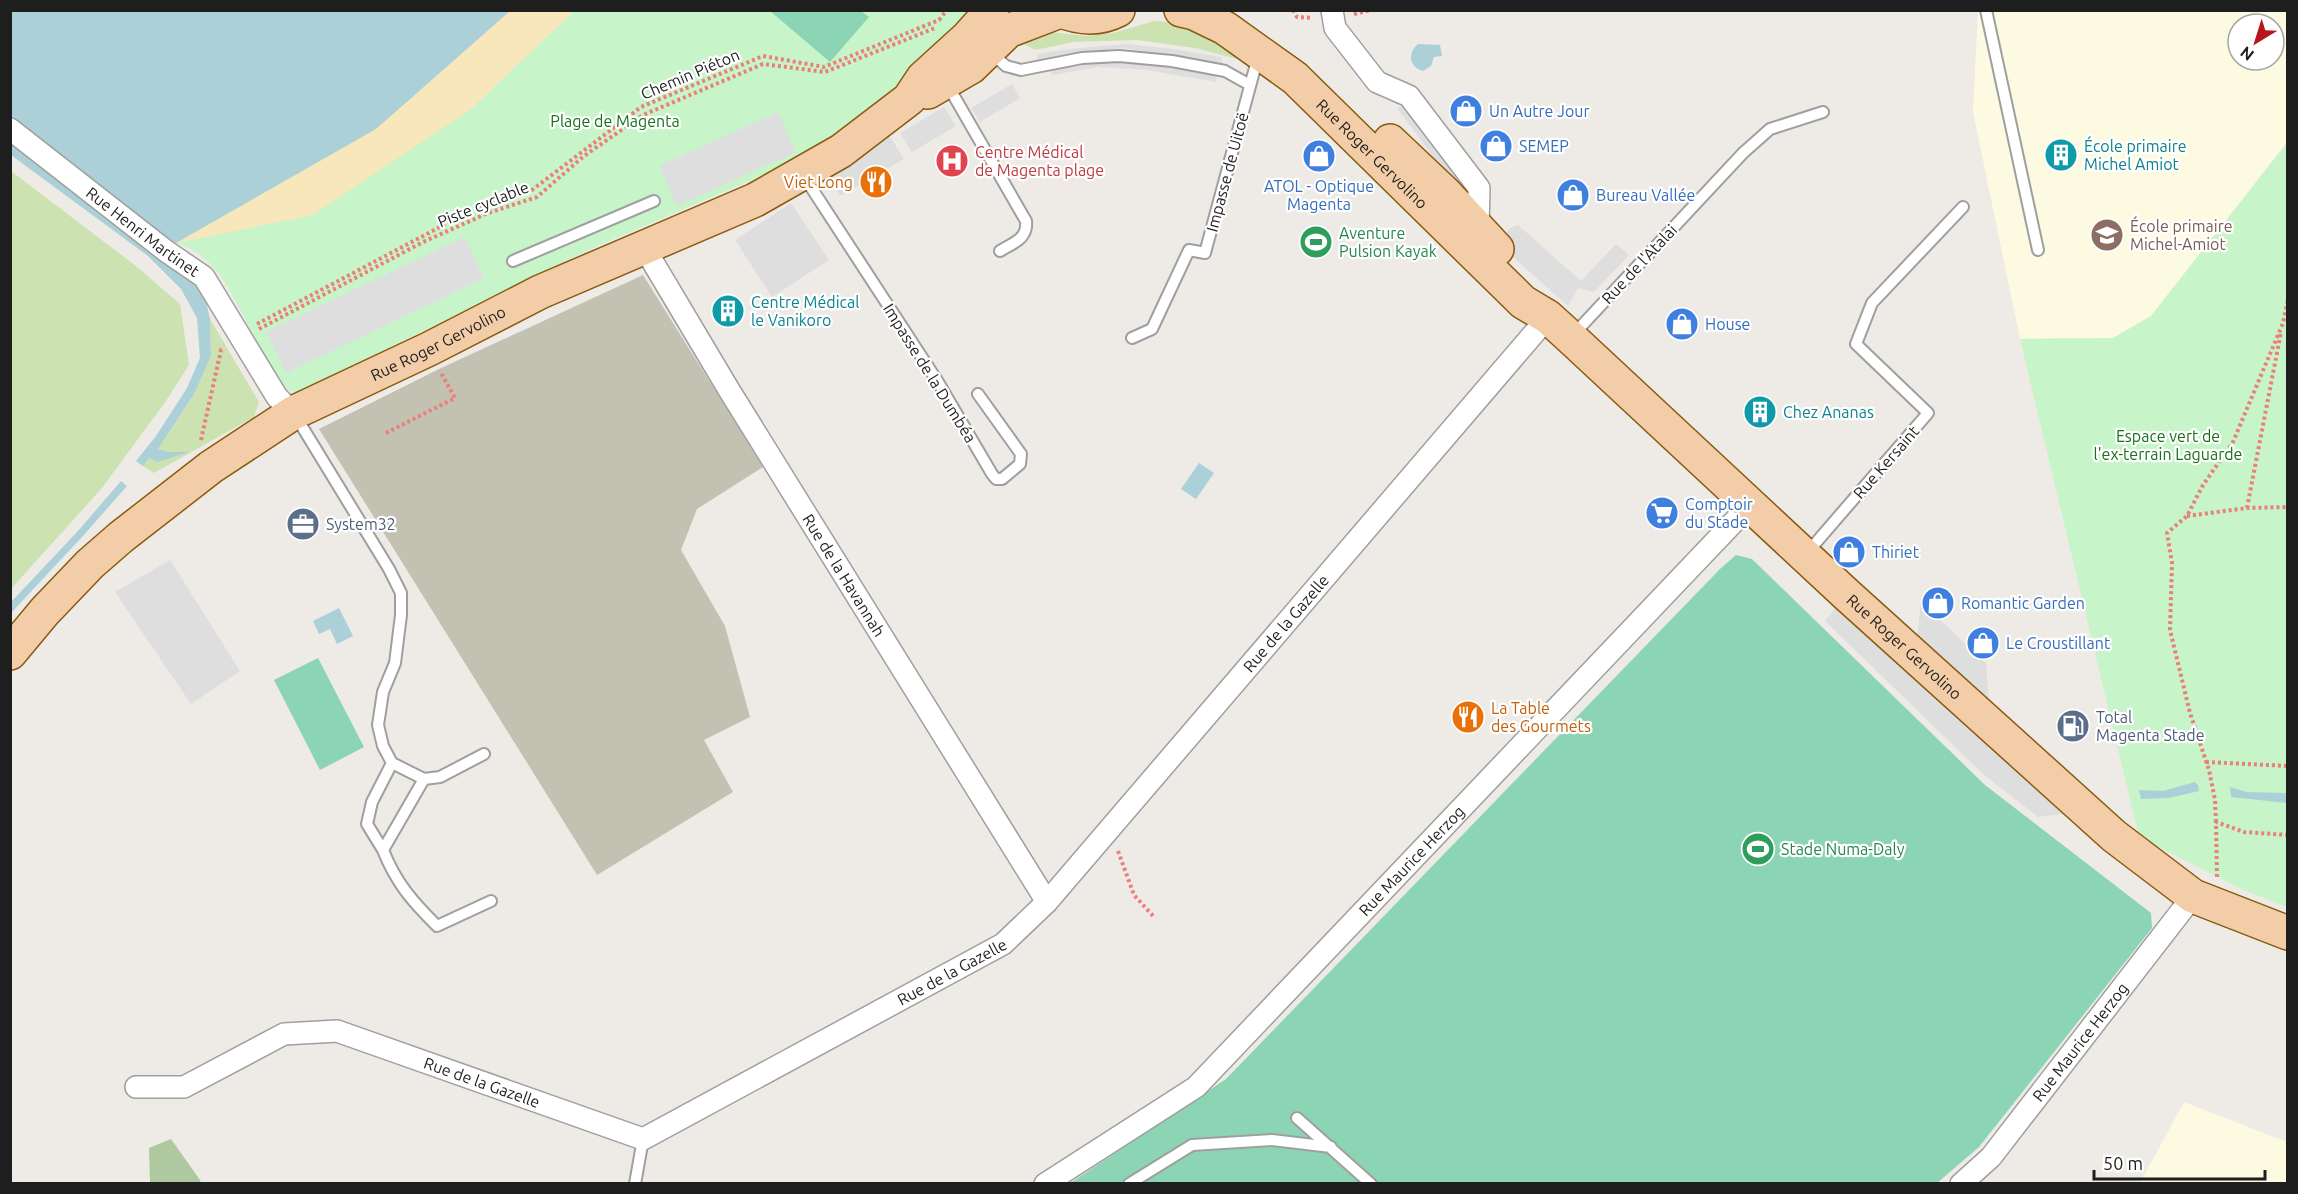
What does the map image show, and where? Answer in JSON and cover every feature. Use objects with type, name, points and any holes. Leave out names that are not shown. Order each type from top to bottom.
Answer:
[{"type":"main road","name":"Rue Roger Gervolino","points":[[10,653],[68,588],[121,537],[211,467],[293,413],[429,349],[540,292],[645,249],[754,200],[841,151],[909,99],[931,92],[968,36],[992,10]]},
{"type":"main road","points":[[1059,11],[1077,16],[1095,17],[1118,10]]},
{"type":"main road","name":"Rue Roger Gervolino","points":[[1181,10],[1194,13],[1226,28],[1264,72],[1522,302],[1559,327],[1805,556],[2114,836],[2205,901],[2288,933]]},
{"type":"main road","name":"Rue Roger Gervolino","points":[[1235,10],[1312,66],[1445,193],[1536,289],[1559,327]]},
{"type":"main road","name":"Rue Roger Gervolino","points":[[941,74],[971,67],[1008,32],[1059,11]]},
{"type":"street","points":[[1332,10],[1335,28],[1377,82],[1409,96],[1479,189],[1478,228]]},
{"type":"street","name":"Rue Henri Martinet","points":[[10,129],[166,251],[204,277],[277,397],[293,413]]},
{"type":"street","name":"Rue de la Havannah","points":[[645,249],[729,390],[1047,902]]},
{"type":"street","name":"Rue de la Gazelle","points":[[136,1087],[184,1087],[284,1034],[338,1031],[643,1139],[1003,944],[1047,902],[1109,828],[1559,327]]},
{"type":"street","name":"Rue Maurice Herzog","points":[[1045,1184],[1196,1086],[1750,505]]},
{"type":"street","name":"Rue Maurice Herzog","points":[[1961,1184],[1991,1156],[2205,901]]},
{"type":"lane","points":[[1986,10],[2038,250]]},
{"type":"lane","points":[[989,51],[1006,66],[1020,70],[1082,58],[1119,56],[1172,61],[1225,71],[1264,72]]},
{"type":"lane","name":"Impasse de Uitoë","points":[[1132,338],[1152,329],[1189,250],[1205,253],[1264,72]]},
{"type":"lane","points":[[941,74],[1026,221],[1027,229],[1023,238],[1000,251]]},
{"type":"lane","name":"Rue de l'Atalai","points":[[1559,327],[1770,129],[1823,111]]},
{"type":"lane","name":"Impasse de la Dumbéa","points":[[802,173],[938,382],[992,474],[996,479],[1002,479],[1020,464],[1021,454],[978,394]]},
{"type":"lane","points":[[513,261],[654,201]]},
{"type":"lane","name":"Rue Kersaint","points":[[1805,556],[1928,413],[1856,344],[1872,303],[1963,207]]},
{"type":"lane","points":[[293,413],[389,569],[401,593],[399,642],[383,692],[378,724],[382,746],[392,763],[424,779],[440,777],[484,754]]},
{"type":"lane","points":[[392,763],[372,802],[367,824],[383,850],[392,872],[409,898],[437,926],[491,901]]},
{"type":"lane","points":[[383,850],[424,779]]},
{"type":"lane","points":[[1297,1118],[1371,1184]]},
{"type":"lane","points":[[636,1184],[643,1139]]},
{"type":"lane","points":[[1129,1184],[1192,1145],[1272,1140],[1331,1148]]},
{"type":"path","name":"Chemin Piéton","points":[[242,338],[245,330],[474,209],[532,190],[641,107],[763,56],[824,67],[939,20],[947,10]]},
{"type":"path","name":"Piste cyclable","points":[[242,338],[423,242],[488,213],[537,197],[585,156],[643,115],[763,64],[825,72],[943,24]]},
{"type":"path","points":[[2247,508],[2288,300]]},
{"type":"path","points":[[2205,901],[2216,822],[2215,800],[2209,770],[2190,713],[2170,630],[2172,563],[2167,534],[2187,516],[2203,485],[2233,442],[2283,323]]},
{"type":"path","points":[[200,444],[221,350],[242,338]]},
{"type":"path","points":[[386,433],[455,398],[429,349]]},
{"type":"path","points":[[2187,516],[2247,508],[2288,507]]},
{"type":"path","points":[[2206,762],[2288,766]]},
{"type":"path","points":[[2216,822],[2244,832],[2288,835]]},
{"type":"path","points":[[1109,828],[1134,895],[1155,918]]},
{"type":"shaded area","name":"École primaire Michel-Amiot","points":[[1978,11],[2287,11],[2287,142],[2151,316],[2113,338],[2020,339],[1973,112]]},
{"type":"shaded area","points":[[1125,44],[1221,57],[1223,65],[1125,48],[1065,54],[1037,61],[1037,54]]},
{"type":"shaded area","points":[[1101,61],[1151,63],[1217,75],[1216,82],[1147,70],[1098,67],[1052,75],[1050,70]]},
{"type":"shaded area","points":[[1012,84],[1020,98],[980,122],[971,108]]},
{"type":"shaded area","points":[[1407,104],[1478,201],[1470,207],[1397,108]]},
{"type":"shaded area","points":[[944,107],[956,126],[912,152],[900,133]]},
{"type":"shaded area","points":[[778,112],[796,152],[677,206],[659,166]]},
{"type":"shaded area","points":[[889,135],[904,159],[840,196],[826,172]]},
{"type":"shaded area","points":[[791,203],[829,260],[772,297],[735,240]]},
{"type":"shaded area","points":[[1518,225],[1581,281],[1616,244],[1629,255],[1594,292],[1578,288],[1568,306],[1503,248],[1508,229]]},
{"type":"shaded area","points":[[464,237],[484,278],[286,373],[266,332]]},
{"type":"shaded area","points":[[643,275],[763,467],[697,509],[681,550],[725,626],[750,717],[704,740],[733,792],[597,875],[319,429],[439,369]]},
{"type":"shaded area","points":[[170,560],[240,671],[191,704],[115,592]]},
{"type":"shaded area","points":[[1846,594],[2086,811],[2038,817],[1983,774],[1825,621]]},
{"type":"shaded area","points":[[1921,602],[1986,663],[1989,701],[1917,637]]},
{"type":"shaded area","points":[[2184,1102],[2287,1142],[2287,1183],[2140,1183]]},
{"type":"green space","name":"Plage de Magenta","points":[[574,11],[978,11],[916,75],[796,161],[584,252],[299,392],[285,390],[259,347],[234,297],[216,270],[192,249],[176,243],[313,215],[470,110]]},
{"type":"green space","points":[[770,11],[861,11],[869,17],[830,62]]},
{"type":"green space","points":[[1154,21],[1187,23],[1244,55],[1241,60],[1195,48],[1137,40],[1074,42],[1035,50],[1024,44],[1030,36],[1050,32],[1087,36],[1113,33]]},
{"type":"green space","name":"Espace vert de l'ex-terrain Laguarde","points":[[2287,143],[2287,907],[2241,889],[2139,837],[2020,339],[2113,338],[2151,316]]},
{"type":"green space","points":[[11,171],[136,266],[180,304],[189,365],[166,401],[102,488],[11,589]]},
{"type":"green space","points":[[210,319],[259,402],[254,417],[154,473],[143,466],[149,458],[186,452],[169,452],[158,449],[194,394],[211,356]]},
{"type":"green space","name":"Stade Numa-Daly","points":[[1736,555],[1752,559],[1985,785],[2151,913],[2152,928],[1979,1147],[1937,1183],[1069,1184],[1226,1079]]},
{"type":"green space","points":[[318,658],[364,747],[320,770],[274,680]]},
{"type":"green space","points":[[171,1139],[201,1183],[150,1183],[149,1148]]},
{"type":"sand","points":[[296,11],[574,11],[470,110],[313,215],[176,243],[135,199]]},
{"type":"water","points":[[10,11],[510,11],[376,129],[176,243],[143,222],[11,117]]},
{"type":"water","points":[[1418,44],[1440,45],[1442,56],[1434,57],[1431,66],[1423,71],[1412,63],[1411,59],[1412,51]]},
{"type":"water","points":[[10,143],[188,278],[204,293],[210,319],[211,356],[194,394],[158,449],[169,452],[189,452],[157,462],[149,458],[143,466],[136,461],[156,436],[187,388],[200,358],[197,318],[181,289],[148,256],[11,155]]},
{"type":"water","points":[[1199,463],[1214,473],[1196,499],[1181,489]]},
{"type":"water","points":[[121,481],[127,486],[11,613],[11,602],[78,531]]},
{"type":"water","points":[[339,608],[353,636],[337,644],[330,629],[319,634],[313,621]]},
{"type":"water","points":[[2195,782],[2199,791],[2169,798],[2141,799],[2139,790],[2163,791]]},
{"type":"water","points":[[2230,787],[2247,792],[2287,793],[2287,803],[2231,797]]},
{"type":"place","name":"Un Autre Jour","points":[[1466,111]]},
{"type":"place","name":"SEMEP","points":[[1496,146]]},
{"type":"place","name":"École primaire Michel Amiot","points":[[2061,155]]},
{"type":"place","name":"ATOL - Optique Magenta","points":[[1319,156]]},
{"type":"place","name":"Centre Médical de Magenta plage","points":[[952,161]]},
{"type":"place","name":"Viet Long","points":[[876,182]]},
{"type":"place","name":"Bureau Vallée","points":[[1573,195]]},
{"type":"place","name":"École primaire Michel-Amiot","points":[[2107,235]]},
{"type":"place","name":"Aventure Pulsion Kayak","points":[[1316,242]]},
{"type":"place","name":"Centre Médical le Vanikoro","points":[[728,311]]},
{"type":"place","name":"House","points":[[1682,324]]},
{"type":"place","name":"Chez Ananas","points":[[1760,412]]},
{"type":"place","name":"Comptoir du Stade","points":[[1662,513]]},
{"type":"place","name":"System32","points":[[303,524]]},
{"type":"place","name":"Thiriet","points":[[1849,552]]},
{"type":"place","name":"Romantic Garden","points":[[1938,603]]},
{"type":"place","name":"Le Croustillant","points":[[1983,643]]},
{"type":"place","name":"La Table des Gourmets","points":[[1468,717]]},
{"type":"place","name":"Total Magenta Stade","points":[[2073,726]]},
{"type":"place","name":"Stade Numa-Daly","points":[[1758,849]]}]
